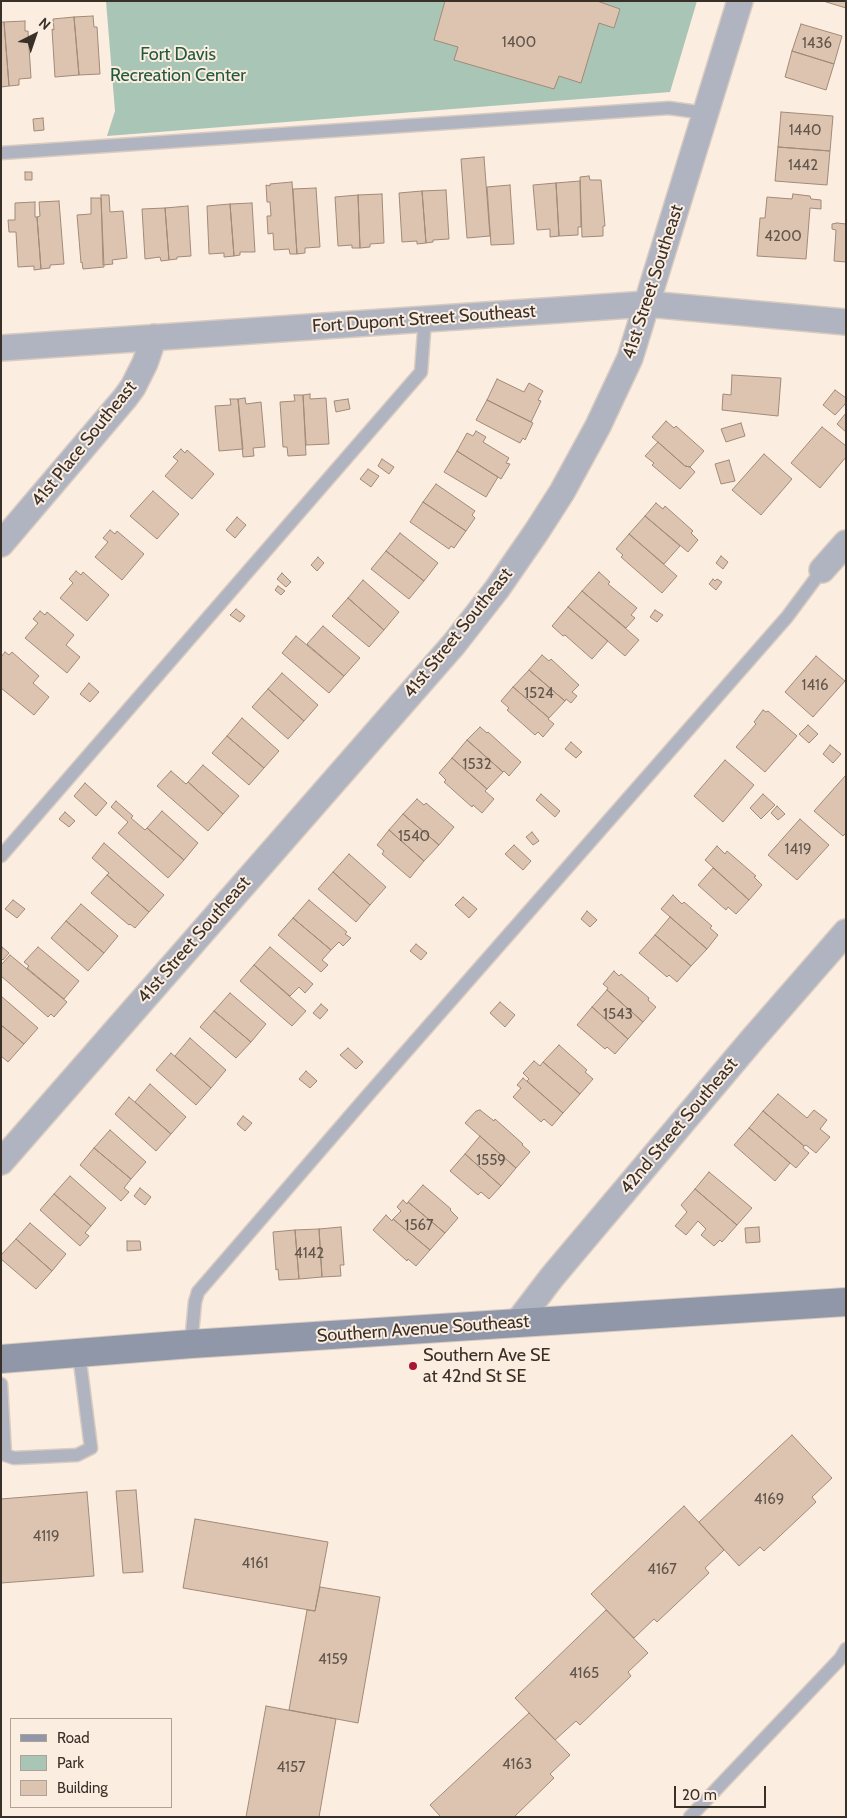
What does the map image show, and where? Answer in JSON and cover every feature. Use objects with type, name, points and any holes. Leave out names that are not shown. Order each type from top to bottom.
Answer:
[{"type":"main road","name":"Southern Avenue Southeast","points":[[1,1360],[191,1344],[846,1302]]},
{"type":"street","name":"41st Street Southeast","points":[[1,1162],[454,644],[497,589],[562,492],[598,426],[630,358],[740,1]]},
{"type":"street","name":"Fort Dupont Street Southeast","points":[[1,348],[647,304],[846,322]]},
{"type":"street","name":"41st Place Southeast","points":[[1,544],[129,393],[146,363],[154,337]]},
{"type":"street","points":[[822,570],[846,543]]},
{"type":"street","name":"42nd Street Southeast","points":[[517,1323],[558,1269],[751,1041],[844,936]]},
{"type":"lane","points":[[1,153],[669,108],[705,113]]},
{"type":"lane","points":[[1,856],[422,372],[426,319]]},
{"type":"lane","points":[[191,1344],[195,1302],[198,1292],[787,617],[822,570]]},
{"type":"lane","points":[[1,1384],[5,1455],[14,1458],[77,1455],[91,1448],[79,1354]]},
{"type":"lane","points":[[690,1817],[840,1660],[846,1649]]},
{"type":"green space","name":"Fort Davis Recreation Center","points":[[106,1],[697,1],[670,92],[107,136],[115,111]]},
{"type":"building","points":[[445,1],[597,1],[620,9],[614,28],[599,23],[581,83],[559,76],[554,89],[454,60],[458,47],[434,40]]},
{"type":"building","points":[[823,1],[846,1],[846,8]]},
{"type":"building","points":[[93,16],[94,27],[97,27],[100,74],[79,75],[74,17]]},
{"type":"building","points":[[74,17],[79,75],[55,77],[53,19]]},
{"type":"building","points":[[25,21],[25,31],[28,31],[31,78],[19,79],[19,85],[9,86],[4,22]]},
{"type":"building","points":[[1,22],[4,22],[9,86],[1,87]]},
{"type":"building","points":[[801,24],[842,36],[834,64],[792,51]]},
{"type":"building","points":[[792,51],[834,64],[826,90],[785,77]]},
{"type":"building","points":[[781,112],[833,116],[830,151],[778,147]]},
{"type":"building","points":[[43,118],[44,130],[34,131],[33,119]]},
{"type":"building","points":[[778,147],[830,151],[827,185],[775,181]]},
{"type":"building","points":[[484,157],[490,236],[467,238],[461,159]]},
{"type":"building","points":[[25,172],[32,172],[32,180],[25,180]]},
{"type":"building","points":[[589,176],[590,180],[601,180],[605,226],[603,226],[603,236],[582,237],[580,177]]},
{"type":"building","points":[[580,181],[581,227],[578,227],[578,235],[559,236],[556,183]]},
{"type":"building","points":[[292,182],[297,254],[290,254],[289,249],[274,250],[273,233],[268,234],[267,216],[271,216],[270,202],[267,202],[266,185]]},
{"type":"building","points":[[556,183],[559,236],[550,237],[550,229],[537,230],[533,185]]},
{"type":"building","points":[[510,185],[514,244],[491,245],[487,187]]},
{"type":"building","points":[[316,188],[320,247],[305,248],[305,253],[297,254],[293,189]]},
{"type":"building","points":[[446,190],[449,239],[433,240],[433,242],[426,243],[422,191]]},
{"type":"building","points":[[422,191],[426,243],[417,244],[417,241],[402,242],[399,193]]},
{"type":"building","points":[[382,194],[384,243],[370,244],[370,247],[360,248],[358,195]]},
{"type":"building","points":[[793,194],[810,196],[811,199],[821,200],[821,209],[810,208],[806,259],[757,256],[760,218],[765,218],[767,197],[792,199]]},
{"type":"building","points":[[101,195],[109,195],[110,212],[123,211],[127,258],[112,260],[113,264],[103,265]]},
{"type":"building","points":[[358,195],[360,248],[352,248],[352,245],[338,246],[335,197]]},
{"type":"building","points":[[91,198],[101,198],[104,267],[83,269],[77,215],[91,214]]},
{"type":"building","points":[[59,201],[64,264],[50,265],[50,268],[41,269],[37,217],[40,216],[39,202]]},
{"type":"building","points":[[35,202],[41,269],[34,270],[34,266],[18,267],[16,232],[9,232],[8,220],[15,220],[15,203]]},
{"type":"building","points":[[252,203],[255,252],[240,252],[240,255],[234,256],[230,204]]},
{"type":"building","points":[[230,204],[234,256],[224,257],[224,253],[209,254],[207,206]]},
{"type":"building","points":[[188,206],[191,256],[177,257],[177,259],[169,260],[165,208]]},
{"type":"building","points":[[165,208],[169,260],[161,261],[160,257],[145,259],[142,209]]},
{"type":"building","points":[[832,224],[846,224],[846,262],[834,261],[836,230],[832,229]]},
{"type":"building","points":[[732,375],[781,378],[778,416],[722,410],[723,394],[731,395]]},
{"type":"building","points":[[497,379],[524,392],[529,383],[543,391],[538,400],[541,401],[531,422],[487,400]]},
{"type":"building","points":[[835,390],[846,398],[846,403],[835,415],[823,405]]},
{"type":"building","points":[[310,394],[310,399],[326,398],[329,444],[306,445],[303,395]]},
{"type":"building","points":[[294,395],[303,395],[306,455],[288,456],[287,447],[283,447],[280,402],[295,401]]},
{"type":"building","points":[[245,398],[246,404],[261,402],[265,447],[253,448],[254,456],[243,457],[238,399]]},
{"type":"building","points":[[230,399],[238,399],[243,449],[219,451],[215,406],[231,405]]},
{"type":"building","points":[[348,399],[350,409],[336,412],[334,401]]},
{"type":"building","points":[[487,400],[533,423],[525,440],[523,438],[520,443],[476,420]]},
{"type":"building","points":[[846,413],[846,432],[837,424]]},
{"type":"building","points":[[666,421],[674,428],[676,426],[704,451],[690,467],[685,466],[652,437]]},
{"type":"building","points":[[741,423],[745,436],[726,442],[721,429]]},
{"type":"building","points":[[822,427],[846,446],[846,457],[820,488],[791,463]]},
{"type":"building","points":[[476,431],[486,437],[483,442],[509,458],[506,463],[510,464],[501,479],[457,451],[467,433],[473,436]]},
{"type":"building","points":[[658,442],[685,466],[690,467],[695,472],[680,489],[652,465],[654,463],[645,456]]},
{"type":"building","points":[[181,449],[185,453],[187,450],[214,474],[192,499],[165,476],[178,461],[173,457]]},
{"type":"building","points":[[457,451],[498,477],[486,497],[444,472]]},
{"type":"building","points":[[764,454],[792,479],[761,515],[732,490]]},
{"type":"building","points":[[382,459],[394,467],[389,474],[378,466]]},
{"type":"building","points":[[729,460],[735,481],[721,484],[715,464]]},
{"type":"building","points":[[368,469],[379,476],[371,487],[360,479]]},
{"type":"building","points":[[436,484],[475,511],[472,515],[475,518],[466,531],[423,502]]},
{"type":"building","points":[[153,491],[179,514],[157,539],[130,516]]},
{"type":"building","points":[[423,502],[466,531],[454,548],[451,546],[449,549],[410,522]]},
{"type":"building","points":[[656,503],[663,509],[665,506],[693,531],[691,533],[698,540],[688,552],[645,516]]},
{"type":"building","points":[[645,516],[680,546],[664,564],[629,534]]},
{"type":"building","points":[[237,517],[246,525],[235,538],[226,530]]},
{"type":"building","points":[[110,530],[115,534],[117,531],[144,554],[122,580],[95,557],[108,542],[103,538]]},
{"type":"building","points":[[400,533],[438,563],[424,581],[386,551]]},
{"type":"building","points":[[629,534],[677,576],[662,593],[621,557],[623,555],[616,549]]},
{"type":"building","points":[[386,551],[424,581],[409,599],[371,569]]},
{"type":"building","points":[[721,556],[728,562],[723,569],[716,563]]},
{"type":"building","points":[[318,557],[324,563],[317,571],[311,565]]},
{"type":"building","points":[[76,571],[81,575],[83,572],[109,595],[87,621],[60,598],[73,583],[69,579]]},
{"type":"building","points":[[599,572],[610,582],[608,584],[637,608],[631,615],[635,618],[626,628],[582,591]]},
{"type":"building","points":[[282,573],[291,582],[286,587],[277,579]]},
{"type":"building","points":[[713,579],[722,582],[716,590],[709,584]]},
{"type":"building","points":[[363,580],[399,612],[384,630],[348,598]]},
{"type":"building","points":[[278,586],[285,591],[281,595],[275,590]]},
{"type":"building","points":[[582,591],[639,640],[625,656],[568,607]]},
{"type":"building","points":[[348,598],[384,630],[369,647],[332,616]]},
{"type":"building","points":[[568,607],[608,641],[592,659],[552,626]]},
{"type":"building","points":[[236,609],[245,616],[240,622],[230,615]]},
{"type":"building","points":[[655,610],[663,615],[657,622],[650,617]]},
{"type":"building","points":[[40,611],[45,615],[47,612],[74,635],[66,645],[80,657],[67,673],[25,638],[38,623],[33,619]]},
{"type":"building","points":[[323,626],[360,658],[344,676],[307,644]]},
{"type":"building","points":[[296,636],[344,676],[329,693],[282,653]]},
{"type":"building","points":[[5,652],[9,655],[12,652],[39,676],[33,683],[49,697],[34,715],[1,688],[1,657]]},
{"type":"building","points":[[542,655],[549,661],[551,659],[579,685],[572,692],[577,696],[571,703],[566,699],[565,701],[529,670]]},
{"type":"building","points":[[816,656],[845,681],[813,717],[785,692]]},
{"type":"building","points":[[529,670],[565,701],[549,718],[513,687]]},
{"type":"building","points":[[282,673],[318,705],[304,721],[268,689]]},
{"type":"building","points":[[89,683],[99,692],[90,702],[80,694]]},
{"type":"building","points":[[513,687],[554,724],[543,737],[538,732],[535,735],[507,710],[509,708],[501,701]]},
{"type":"building","points":[[268,689],[304,721],[288,739],[252,707]]},
{"type":"building","points":[[763,710],[768,711],[797,736],[765,772],[736,747],[756,724],[754,722]]},
{"type":"building","points":[[242,718],[279,751],[264,768],[227,736]]},
{"type":"building","points":[[808,725],[818,734],[809,743],[799,734]]},
{"type":"building","points":[[480,727],[521,762],[509,776],[467,740]]},
{"type":"building","points":[[227,736],[264,768],[249,785],[212,753]]},
{"type":"building","points":[[467,740],[503,772],[487,789],[452,758]]},
{"type":"building","points":[[571,742],[582,752],[576,758],[565,749]]},
{"type":"building","points":[[830,745],[841,754],[833,763],[823,754]]},
{"type":"building","points":[[452,758],[487,789],[485,791],[494,799],[482,813],[473,805],[472,807],[444,782],[446,780],[439,773]]},
{"type":"building","points":[[725,760],[754,785],[723,822],[694,796]]},
{"type":"building","points":[[203,765],[239,796],[223,814],[188,782]]},
{"type":"building","points":[[171,771],[186,784],[188,782],[223,814],[208,831],[157,786]]},
{"type":"building","points":[[846,775],[846,833],[843,836],[814,811]]},
{"type":"building","points":[[85,783],[107,803],[96,816],[74,796]]},
{"type":"building","points":[[541,794],[560,811],[555,817],[536,800]]},
{"type":"building","points":[[763,794],[775,805],[761,819],[750,808]]},
{"type":"building","points":[[417,799],[424,805],[426,803],[454,827],[439,845],[403,814]]},
{"type":"building","points":[[116,801],[133,816],[131,818],[145,830],[147,828],[184,860],[168,878],[118,833],[128,822],[111,807]]},
{"type":"building","points":[[777,806],[785,814],[778,820],[771,813]]},
{"type":"building","points":[[162,811],[198,843],[184,860],[147,828]]},
{"type":"building","points":[[65,812],[75,821],[69,827],[59,819]]},
{"type":"building","points":[[403,814],[439,845],[424,861],[389,830]]},
{"type":"building","points":[[800,819],[829,845],[797,880],[768,855]]},
{"type":"building","points":[[389,830],[424,861],[410,878],[382,854],[384,851],[377,845]]},
{"type":"building","points":[[532,832],[539,841],[533,845],[526,837]]},
{"type":"building","points":[[104,843],[164,895],[149,912],[107,875],[109,873],[92,858]]},
{"type":"building","points":[[514,845],[531,861],[523,870],[505,854]]},
{"type":"building","points":[[717,846],[725,854],[727,851],[756,876],[754,877],[762,885],[749,900],[705,860]]},
{"type":"building","points":[[349,854],[386,887],[370,905],[333,872]]},
{"type":"building","points":[[713,868],[749,900],[736,914],[728,907],[726,910],[698,885]]},
{"type":"building","points":[[333,872],[370,905],[356,922],[318,889]]},
{"type":"building","points":[[107,875],[149,912],[135,928],[91,893]]},
{"type":"building","points":[[673,895],[712,926],[710,928],[718,935],[707,949],[661,909]]},
{"type":"building","points":[[463,897],[477,909],[469,918],[455,905]]},
{"type":"building","points":[[13,900],[25,909],[17,918],[5,909]]},
{"type":"building","points":[[309,900],[347,932],[345,934],[351,938],[343,946],[339,942],[331,950],[293,918]]},
{"type":"building","points":[[81,904],[118,936],[104,953],[66,921]]},
{"type":"building","points":[[587,911],[597,920],[590,927],[581,919]]},
{"type":"building","points":[[670,917],[707,949],[691,966],[655,935]]},
{"type":"building","points":[[293,918],[331,950],[322,960],[328,965],[321,972],[278,935]]},
{"type":"building","points":[[66,921],[104,953],[88,971],[51,938]]},
{"type":"building","points":[[655,935],[691,966],[677,982],[669,975],[667,977],[639,953]]},
{"type":"building","points":[[416,944],[427,953],[421,960],[410,951]]},
{"type":"building","points":[[2,947],[9,953],[3,960],[1,958]]},
{"type":"building","points":[[38,947],[79,981],[64,999],[27,968],[29,966],[24,962]]},
{"type":"building","points":[[270,947],[313,984],[305,993],[299,987],[290,996],[254,965]]},
{"type":"building","points":[[10,955],[67,1002],[54,1017],[51,1014],[48,1017],[1,976],[1,965]]},
{"type":"building","points":[[254,965],[306,1011],[292,1026],[240,981]]},
{"type":"building","points":[[614,971],[619,976],[621,974],[649,998],[648,1000],[656,1007],[643,1022],[607,990],[608,988],[603,984]]},
{"type":"building","points":[[607,990],[643,1022],[628,1039],[592,1007]]},
{"type":"building","points":[[230,993],[266,1024],[251,1042],[214,1011]]},
{"type":"building","points":[[1,996],[38,1028],[24,1044],[1,1025]]},
{"type":"building","points":[[500,1002],[515,1015],[505,1027],[490,1013]]},
{"type":"building","points":[[321,1004],[328,1010],[320,1019],[313,1013]]},
{"type":"building","points":[[592,1007],[628,1039],[615,1054],[607,1047],[605,1049],[577,1025]]},
{"type":"building","points":[[214,1011],[251,1042],[236,1058],[200,1027]]},
{"type":"building","points":[[1,1025],[24,1044],[8,1062],[1,1056]]},
{"type":"building","points":[[190,1038],[226,1070],[211,1088],[175,1056]]},
{"type":"building","points":[[559,1045],[587,1070],[585,1072],[593,1079],[580,1094],[543,1062]]},
{"type":"building","points":[[348,1048],[363,1062],[356,1069],[340,1055]]},
{"type":"building","points":[[171,1053],[211,1088],[196,1105],[156,1070]]},
{"type":"building","points":[[534,1061],[540,1066],[543,1062],[580,1094],[563,1113],[527,1081],[529,1079],[523,1073]]},
{"type":"building","points":[[306,1071],[317,1081],[310,1088],[299,1079]]},
{"type":"building","points":[[523,1078],[563,1113],[552,1126],[544,1119],[541,1122],[513,1097],[521,1088],[517,1085]]},
{"type":"building","points":[[150,1084],[186,1117],[171,1134],[135,1102]]},
{"type":"building","points":[[778,1094],[807,1118],[814,1110],[827,1120],[820,1129],[830,1137],[816,1153],[806,1145],[804,1146],[763,1111]]},
{"type":"building","points":[[129,1097],[171,1134],[156,1151],[115,1114]]},
{"type":"building","points":[[480,1110],[494,1121],[495,1119],[530,1152],[516,1168],[465,1123],[476,1111]]},
{"type":"building","points":[[763,1111],[804,1146],[803,1148],[809,1153],[796,1168],[749,1128]]},
{"type":"building","points":[[243,1116],[252,1123],[245,1131],[237,1124]]},
{"type":"building","points":[[749,1128],[790,1163],[775,1181],[734,1145]]},
{"type":"building","points":[[110,1130],[146,1162],[131,1179],[94,1148]]},
{"type":"building","points":[[480,1136],[516,1168],[501,1186],[465,1154]]},
{"type":"building","points":[[94,1148],[131,1179],[124,1188],[129,1192],[121,1201],[80,1165]]},
{"type":"building","points":[[465,1154],[501,1186],[489,1199],[481,1192],[478,1195],[450,1171]]},
{"type":"building","points":[[709,1172],[752,1208],[737,1225],[695,1189]]},
{"type":"building","points":[[70,1176],[106,1208],[91,1226],[54,1194]]},
{"type":"building","points":[[423,1185],[451,1209],[458,1218],[445,1233],[408,1202]]},
{"type":"building","points":[[140,1188],[151,1197],[145,1205],[134,1196]]},
{"type":"building","points":[[695,1189],[737,1225],[722,1242],[720,1240],[714,1246],[701,1235],[706,1229],[698,1221],[686,1235],[675,1226],[687,1212],[681,1205]]},
{"type":"building","points":[[54,1194],[91,1226],[85,1233],[89,1236],[80,1246],[40,1210]]},
{"type":"building","points":[[403,1200],[407,1204],[408,1202],[445,1233],[430,1250],[393,1219],[401,1211],[397,1207]]},
{"type":"building","points":[[386,1215],[430,1250],[416,1266],[408,1259],[407,1261],[373,1230]]},
{"type":"building","points":[[30,1223],[66,1254],[52,1271],[16,1239]]},
{"type":"building","points":[[341,1227],[344,1265],[340,1265],[341,1276],[322,1277],[319,1229]]},
{"type":"building","points":[[759,1227],[760,1242],[746,1243],[745,1228]]},
{"type":"building","points":[[319,1229],[322,1277],[299,1279],[295,1230]]},
{"type":"building","points":[[295,1230],[299,1279],[279,1280],[278,1269],[276,1270],[273,1232]]},
{"type":"building","points":[[16,1239],[52,1271],[36,1289],[1,1259],[1,1255]]},
{"type":"building","points":[[127,1241],[140,1241],[141,1250],[127,1251]]},
{"type":"building","points":[[792,1435],[832,1478],[812,1497],[816,1502],[764,1551],[760,1547],[739,1566],[699,1522]]},
{"type":"building","points":[[136,1490],[143,1572],[123,1573],[116,1491]]},
{"type":"building","points":[[87,1492],[94,1576],[1,1583],[1,1499]]},
{"type":"building","points":[[684,1506],[724,1550],[705,1568],[709,1573],[657,1622],[654,1619],[634,1638],[591,1594]]},
{"type":"building","points":[[195,1519],[328,1542],[315,1611],[183,1588]]},
{"type":"building","points":[[320,1587],[380,1597],[358,1723],[289,1710],[307,1610],[315,1611]]},
{"type":"building","points":[[606,1610],[648,1653],[628,1672],[631,1676],[580,1725],[576,1721],[555,1740],[515,1698]]},
{"type":"building","points":[[266,1706],[336,1719],[319,1817],[246,1817]]},
{"type":"building","points":[[529,1713],[570,1755],[550,1774],[554,1778],[514,1817],[441,1817],[430,1805]]},
{"type":"place","name":"Southern Ave SE at 42nd St SE","points":[[413,1366]]}]
